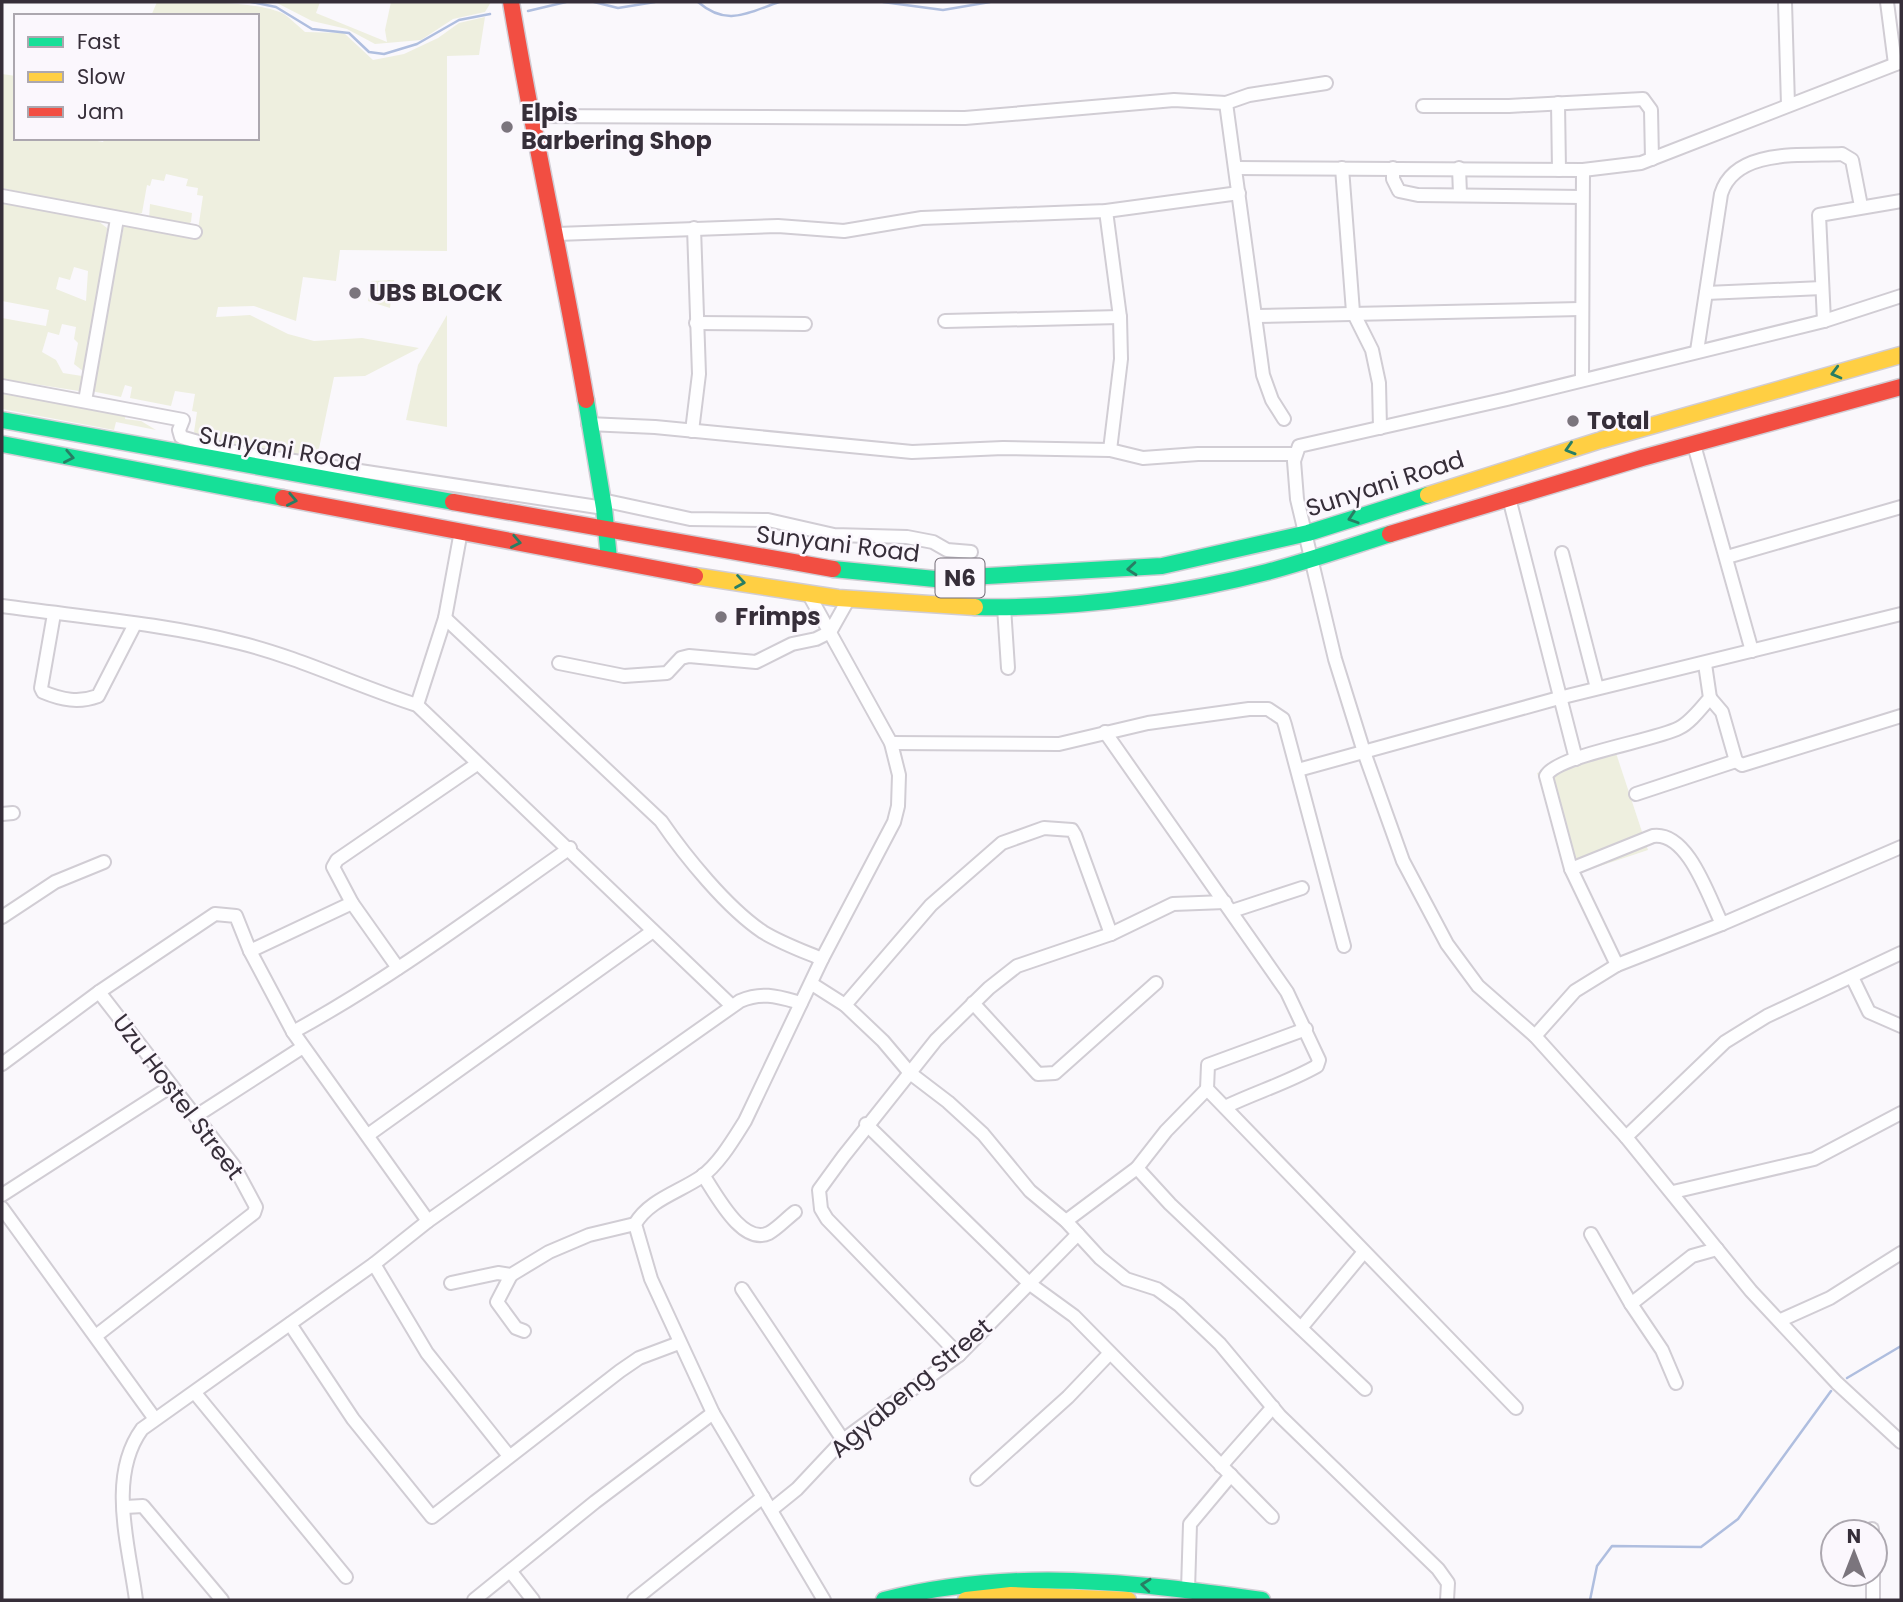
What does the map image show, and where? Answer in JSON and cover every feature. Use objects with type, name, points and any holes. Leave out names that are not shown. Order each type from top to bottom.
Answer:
[{"type":"main road","points":[[511,2],[530,116],[557,234],[603,504],[609,559]]},
{"type":"main road","name":"Sunyani Road","points":[[2,420],[834,569],[935,579],[1162,566],[1308,533],[1601,440],[1901,355]]},
{"type":"main road","name":"N6","points":[[2,444],[609,559],[848,600],[955,607],[1004,607],[1119,598],[1204,585],[1313,560],[1509,498],[1901,387]]},
{"type":"main road","points":[[884,1600],[926,1588],[983,1582],[1096,1581],[1262,1600]]},
{"type":"main road","points":[[965,1600],[1011,1595],[1128,1600]]},
{"type":"street","points":[[1785,2],[1788,104]]},
{"type":"street","points":[[1237,168],[1583,170],[1651,159],[1898,63],[1887,2]]},
{"type":"street","points":[[530,116],[965,118],[1174,100],[1226,103],[1249,95],[1326,83]]},
{"type":"street","points":[[1423,106],[1643,99],[1651,110],[1651,159]]},
{"type":"street","points":[[1226,103],[1237,168],[1263,375],[1272,400],[1284,419]]},
{"type":"street","points":[[1558,103],[1559,170]]},
{"type":"street","points":[[1697,351],[1720,194],[1727,179],[1743,166],[1762,159],[1842,154],[1853,160],[1861,206]]},
{"type":"street","points":[[1342,168],[1353,313],[1372,350],[1378,383],[1380,428]]},
{"type":"street","points":[[1393,168],[1393,179],[1399,191],[1418,195],[1582,197]]},
{"type":"street","points":[[1459,168],[1460,194]]},
{"type":"street","points":[[1582,379],[1580,309],[1583,170]]},
{"type":"street","points":[[557,234],[778,226],[844,231],[922,218],[1106,211],[1239,193]]},
{"type":"street","points":[[2,196],[195,232]]},
{"type":"street","points":[[1824,321],[1819,215],[1901,201]]},
{"type":"street","points":[[1106,211],[1120,317],[1121,359],[1110,450]]},
{"type":"street","points":[[85,401],[117,219]]},
{"type":"street","points":[[692,431],[699,374],[694,229]]},
{"type":"street","points":[[1706,293],[1822,288]]},
{"type":"street","points":[[1901,296],[1824,321],[1299,446],[1295,454],[1297,499],[1308,533],[1335,659],[1364,752],[1404,861],[1447,944],[1479,986],[1535,1036],[1626,1137],[1673,1192],[1746,1286],[1781,1320],[1837,1383],[1901,1442]]},
{"type":"street","points":[[1257,316],[1580,309]]},
{"type":"street","points":[[945,321],[1120,317]]},
{"type":"street","points":[[696,323],[805,324]]},
{"type":"street","points":[[2,386],[183,420],[179,430],[181,437],[229,451],[603,504],[690,519],[768,520],[834,535],[906,537],[933,542],[947,550],[971,552]]},
{"type":"street","points":[[588,424],[912,452],[1003,448],[1110,450],[1143,458],[1198,454],[1295,454]]},
{"type":"street","points":[[1694,445],[1752,651]]},
{"type":"street","points":[[1509,498],[1576,759]]},
{"type":"street","points":[[1727,557],[1901,507]]},
{"type":"street","points":[[417,705],[445,618],[461,531]]},
{"type":"street","points":[[1562,553],[1597,688]]},
{"type":"street","points":[[524,1331],[516,1328],[497,1301],[511,1275],[549,1252],[589,1234],[635,1224],[651,1207],[703,1175],[729,1146],[745,1122],[822,959],[894,822],[899,775],[891,743],[808,593]]},
{"type":"street","points":[[559,663],[624,676],[667,673],[681,658],[689,656],[756,662],[779,649],[830,632],[848,600]]},
{"type":"street","points":[[2,607],[135,624],[240,643],[299,662],[361,688],[417,705],[477,764],[570,848],[732,1006]]},
{"type":"street","points":[[1004,607],[1008,668]]},
{"type":"street","points":[[54,614],[41,688],[43,692],[67,700],[84,701],[98,696],[135,624]]},
{"type":"street","points":[[1298,770],[1597,688],[1705,664],[1901,614]]},
{"type":"street","points":[[445,618],[661,821],[673,839],[738,911],[763,932],[822,959]]},
{"type":"street","points":[[1705,664],[1710,698],[1722,712],[1736,761]]},
{"type":"street","points":[[1617,965],[1571,869],[1546,776],[1552,768],[1576,759],[1676,730],[1710,698]]},
{"type":"street","points":[[891,743],[1059,744],[1184,717],[1268,709],[1283,719],[1344,946]]},
{"type":"street","points":[[1636,794],[1736,761],[1747,765],[1901,716]]},
{"type":"street","points":[[1105,732],[1132,775],[1229,907],[1287,992],[1319,1060],[1317,1066],[1290,1081],[1267,1087],[1225,1107]]},
{"type":"street","points":[[398,968],[352,902],[333,867],[337,860],[477,764]]},
{"type":"street","points":[[845,1005],[932,905],[976,863],[1002,843],[1044,828],[1072,830],[1111,934]]},
{"type":"street","points":[[1571,869],[1653,836],[1667,836],[1683,846],[1723,924]]},
{"type":"street","points":[[1535,1036],[1575,991],[1617,965],[1723,924],[1901,847]]},
{"type":"street","points":[[292,1032],[344,1004],[570,848]]},
{"type":"street","points":[[2,917],[55,882],[104,862]]},
{"type":"street","points":[[959,1355],[827,1219],[821,1209],[819,1191],[866,1124],[972,1003],[1017,966],[1111,934],[1173,904],[1229,907],[1302,888]]},
{"type":"street","points":[[250,951],[352,902]]},
{"type":"street","points":[[4,1058],[215,914],[236,916],[250,951],[292,1032],[368,1135],[398,1183],[428,1221]]},
{"type":"street","points":[[368,1135],[653,931]]},
{"type":"street","points":[[1626,1137],[1725,1042],[1767,1016],[1901,953]]},
{"type":"street","points":[[1852,977],[1869,1012],[1901,1026]]},
{"type":"street","points":[[972,1003],[1038,1074],[1055,1073],[1156,983]]},
{"type":"street","points":[[812,984],[845,1005],[883,1041],[910,1073],[948,1101],[983,1134],[1030,1191],[1066,1221],[1126,1279],[1157,1289],[1179,1305],[1220,1344],[1273,1407],[1445,1576],[1447,1600]]},
{"type":"street","name":"Uzu Hostel Street","points":[[97,1335],[254,1213],[255,1201],[234,1166],[170,1087],[99,992]]},
{"type":"street","points":[[136,1600],[125,1507],[125,1459],[142,1429],[374,1264],[428,1221],[732,1006],[753,995],[774,994],[801,1003]]},
{"type":"street","points":[[1066,1221],[1137,1168],[1166,1131],[1207,1089],[1208,1065],[1306,1029]]},
{"type":"street","points":[[196,1116],[303,1047]]},
{"type":"street","points":[[2,1195],[170,1087]]},
{"type":"street","points":[[1207,1089],[1516,1408]]},
{"type":"street","points":[[1673,1192],[1814,1159],[1901,1114]]},
{"type":"street","points":[[866,1124],[1030,1284],[1074,1316],[1272,1517]]},
{"type":"street","points":[[1137,1168],[1170,1204],[1365,1389]]},
{"type":"street","points":[[703,1175],[743,1231],[755,1235],[768,1233],[795,1212]]},
{"type":"street","points":[[2,1208],[97,1335],[155,1419]]},
{"type":"street","points":[[635,1224],[650,1279],[713,1413],[824,1600]]},
{"type":"street","name":"Agyabeng Street","points":[[771,1510],[797,1489],[842,1440],[959,1355],[1078,1234]]},
{"type":"street","points":[[1591,1234],[1631,1304],[1662,1350],[1676,1382]]},
{"type":"street","points":[[1631,1304],[1692,1256],[1717,1249]]},
{"type":"street","points":[[1301,1328],[1363,1253]]},
{"type":"street","points":[[1781,1320],[1830,1298],[1901,1253]]},
{"type":"street","points":[[374,1264],[427,1353],[509,1456]]},
{"type":"street","points":[[451,1283],[498,1273],[511,1275]]},
{"type":"street","points":[[742,1289],[842,1440]]},
{"type":"street","points":[[290,1324],[353,1419],[432,1517],[590,1397],[620,1371],[639,1359],[679,1343]]},
{"type":"street","points":[[977,1479],[1068,1397],[1110,1353]]},
{"type":"street","points":[[195,1393],[346,1577]]},
{"type":"street","points":[[1221,1466],[1273,1407]]},
{"type":"street","points":[[474,1600],[595,1502],[713,1413]]},
{"type":"street","points":[[1188,1590],[1190,1524],[1231,1475]]},
{"type":"street","points":[[634,1600],[763,1497]]},
{"type":"street","points":[[125,1507],[143,1506],[222,1600]]},
{"type":"street","points":[[511,1572],[533,1600]]},
{"type":"green space","points":[[157,2],[222,3],[272,9],[284,14],[305,32],[344,33],[373,60],[404,54],[438,38],[459,23],[485,17],[479,55],[447,56],[447,251],[340,250],[336,281],[303,277],[296,321],[254,306],[218,307],[216,317],[250,315],[288,334],[314,341],[362,338],[419,348],[365,376],[334,377],[317,458],[199,437],[194,432],[197,412],[192,411],[195,394],[175,391],[171,406],[130,398],[132,387],[125,385],[121,397],[91,391],[124,225],[197,236],[203,196],[197,195],[198,188],[186,186],[188,179],[166,174],[164,181],[152,179],[150,186],[147,185],[142,213],[133,215],[2,188],[2,74],[14,76],[14,140],[259,140],[259,14],[152,14]]},
{"type":"green space","points":[[275,2],[320,2],[316,13],[387,42],[385,30],[391,2],[491,2],[485,12],[453,19],[421,40],[375,44],[347,29],[312,21]]},
{"type":"green space","points":[[2,203],[98,221],[107,228],[105,259],[83,371],[74,364],[78,343],[74,339],[76,327],[62,324],[59,335],[48,332],[42,352],[56,360],[63,373],[82,376],[79,391],[2,379],[2,318],[46,326],[49,310],[2,301]],"holes":[[[74,267],[88,271],[86,301],[56,289],[59,277],[70,280]]]},
{"type":"green space","points":[[150,204],[192,213],[191,222],[187,225],[149,218]]},
{"type":"green space","points":[[394,280],[390,308],[368,301],[371,281]]},
{"type":"green space","points":[[447,315],[447,427],[406,420],[418,365]]},
{"type":"green space","points":[[2,390],[126,412],[125,419],[141,421],[156,430],[116,422],[114,430],[2,409]]},
{"type":"green space","points":[[1615,750],[1648,850],[1570,876],[1537,773]]},
{"type":"waterway","points":[[251,2],[276,7],[312,29],[349,33],[369,52],[384,54],[417,44],[459,20],[490,14]]},
{"type":"waterway","points":[[528,11],[566,2]]},
{"type":"waterway","points":[[594,2],[618,8],[655,2]]},
{"type":"waterway","points":[[698,2],[708,10],[728,16],[737,16],[779,2]]},
{"type":"waterway","points":[[883,2],[943,10],[990,2]]},
{"type":"waterway","points":[[1847,1378],[1901,1346]]},
{"type":"waterway","points":[[1590,1600],[1597,1566],[1612,1546],[1701,1547],[1738,1519],[1831,1391]]},
{"type":"traffic: fast","points":[[586,400],[604,508],[609,559]]},
{"type":"traffic: fast","points":[[2,420],[453,502]]},
{"type":"traffic: fast","points":[[2,444],[283,498]]},
{"type":"traffic: fast","points":[[833,569],[935,579],[1162,566],[1308,533],[1428,495]]},
{"type":"traffic: fast","points":[[975,607],[1085,603],[1195,588],[1267,572],[1390,534]]},
{"type":"traffic: fast","points":[[884,1600],[932,1590],[1026,1581],[1119,1583],[1262,1600]]},
{"type":"traffic: slow","points":[[1428,495],[1601,440],[1901,355]]},
{"type":"traffic: slow","points":[[695,576],[838,598],[975,607]]},
{"type":"traffic: slow","points":[[966,1600],[1011,1595],[1128,1600]]},
{"type":"traffic: jam","points":[[511,2],[586,400]]},
{"type":"traffic: jam","points":[[1390,534],[1642,458],[1901,387]]},
{"type":"traffic: jam","points":[[283,498],[695,576]]},
{"type":"traffic: jam","points":[[453,502],[833,569]]},
{"type":"place","name":"Elpis Barbering Shop","points":[[507,127]]},
{"type":"place","name":"UBS BLOCK","points":[[355,293]]},
{"type":"place","name":"Total","points":[[1573,421]]},
{"type":"place","name":"Frimps","points":[[721,617]]}]
